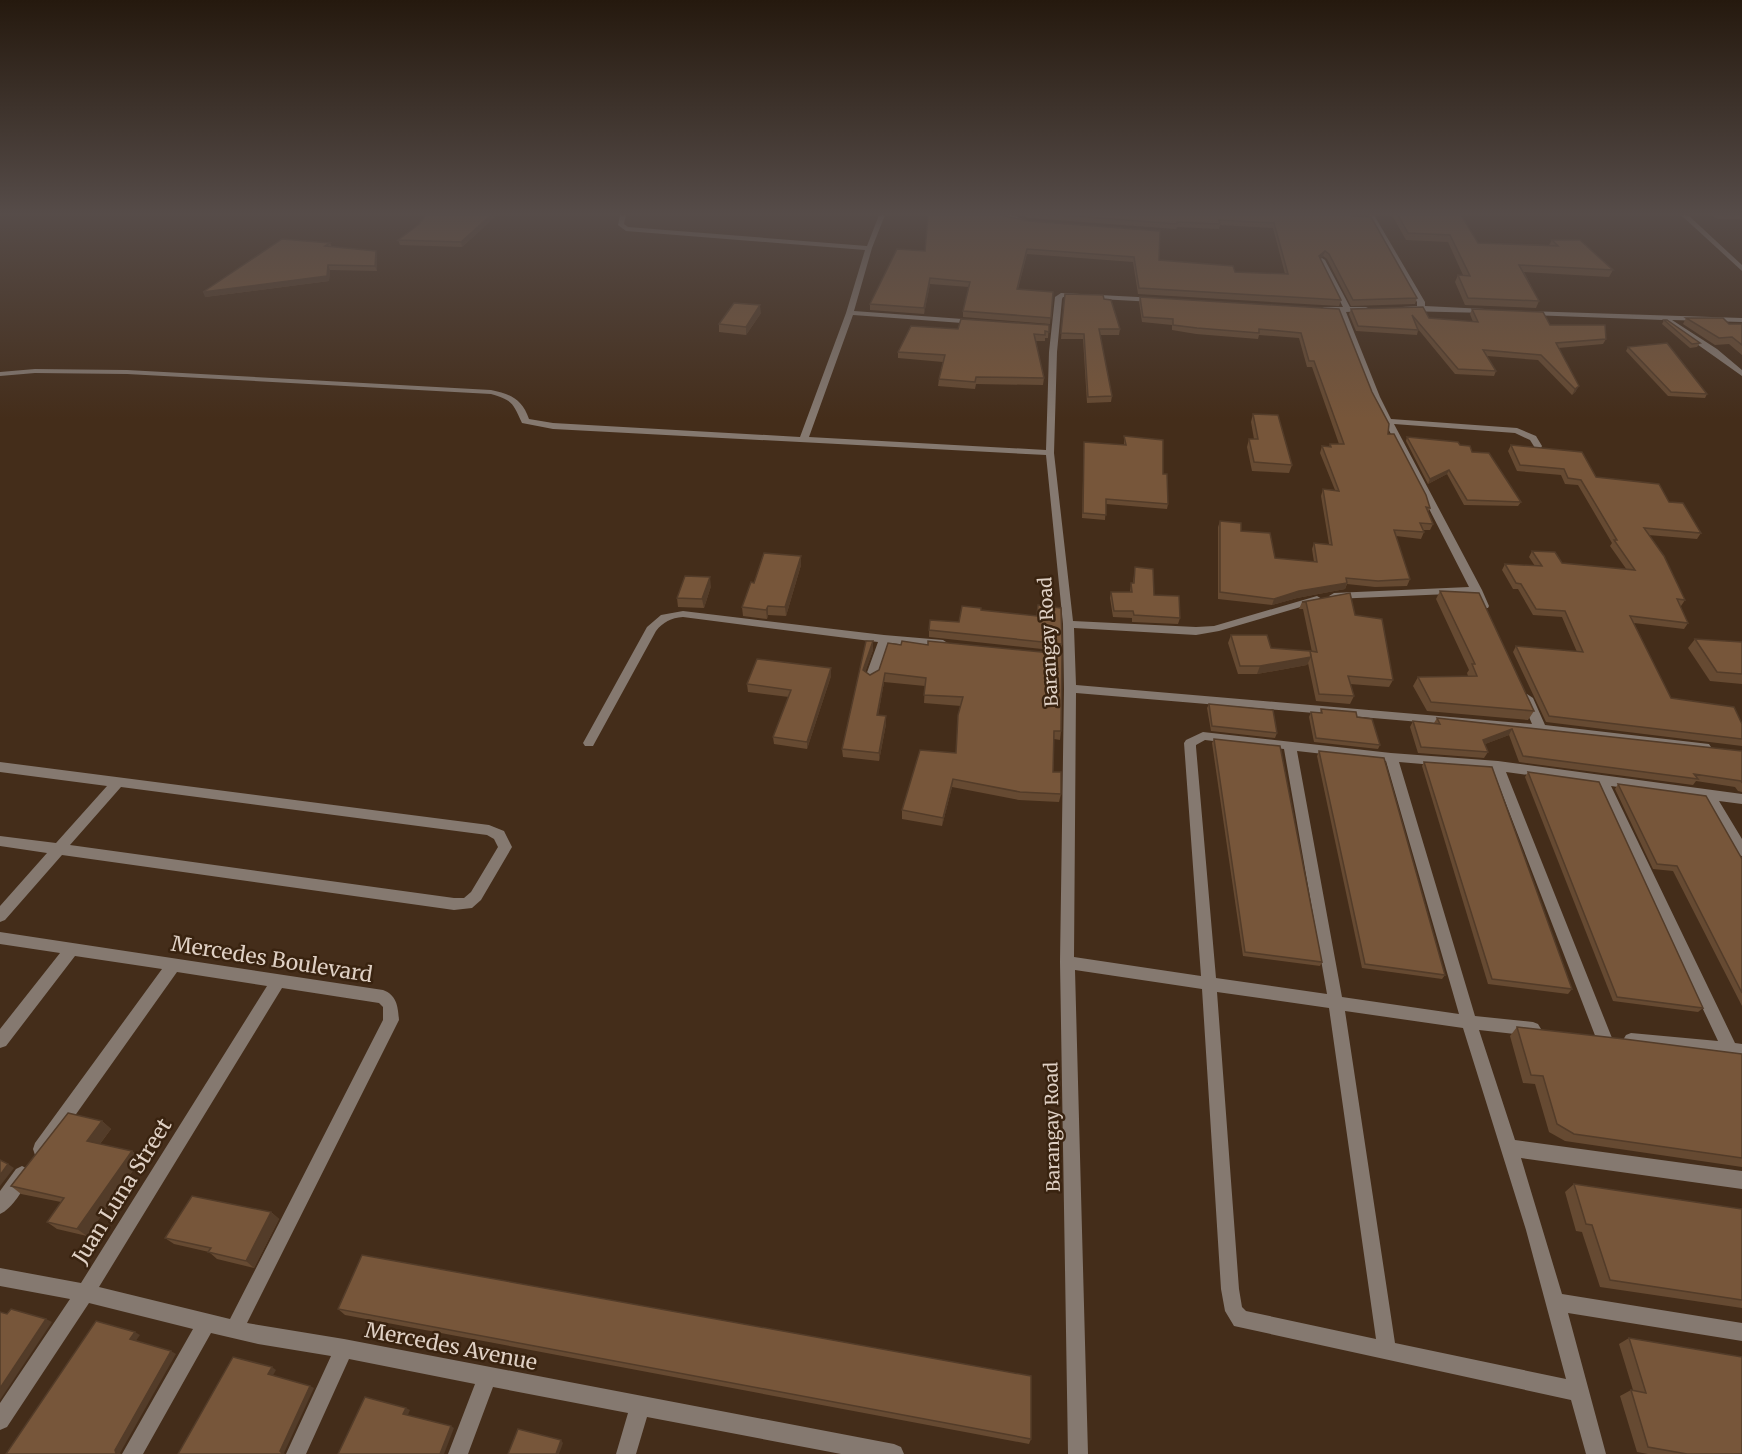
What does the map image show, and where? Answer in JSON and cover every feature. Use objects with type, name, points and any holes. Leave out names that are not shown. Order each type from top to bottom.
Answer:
[{"type":"street","points":[[804,438],[850,314],[859,283]]},
{"type":"street","points":[[1333,283],[1345,310],[1361,361],[1491,621]]},
{"type":"street","points":[[1410,283],[1421,302],[1420,308]]},
{"type":"street","name":"Barangay Road","points":[[1077,1454],[1066,962],[1070,689],[1063,656],[1068,624],[1050,453],[1049,327],[1058,298],[1061,296],[1166,301]]},
{"type":"street","points":[[1307,308],[1345,310],[1420,308],[1491,311]]},
{"type":"street","points":[[1526,313],[1742,320]]},
{"type":"street","points":[[850,314],[987,323]]},
{"type":"street","points":[[1666,319],[1714,351],[1742,374]]},
{"type":"street","points":[[0,374],[35,371],[127,372],[491,392],[513,398],[518,402],[525,421],[553,426],[1050,453]]},
{"type":"street","points":[[1390,421],[1517,431],[1533,438],[1538,446]]},
{"type":"street","points":[[1068,624],[1196,631],[1215,629],[1333,596],[1476,590]]},
{"type":"street","points":[[589,743],[651,629],[656,622],[664,618],[683,614],[884,639],[954,645]]},
{"type":"street","points":[[871,678],[884,639]]},
{"type":"street","points":[[1521,684],[1540,728]]},
{"type":"street","points":[[1070,689],[1365,711],[1540,728],[1718,749]]},
{"type":"street","points":[[1577,1391],[1241,1320],[1234,1311],[1230,1289],[1190,742],[1203,736],[1390,757],[1498,766],[1742,799]]},
{"type":"street","points":[[1290,746],[1336,1004],[1387,1351]]},
{"type":"street","points":[[1390,757],[1469,1022],[1511,1148],[1556,1302],[1577,1391],[1596,1454]]},
{"type":"street","points":[[1498,766],[1604,1038]]},
{"type":"street","points":[[0,767],[489,830],[499,835],[505,848],[476,896],[467,904],[454,904],[0,842]]},
{"type":"street","points":[[1601,779],[1736,1051]]},
{"type":"street","points":[[0,916],[118,782]]},
{"type":"street","points":[[1708,794],[1742,851]]},
{"type":"street","name":"Mercedes Boulevard","points":[[0,938],[382,997],[390,1005],[391,1020],[234,1330]]},
{"type":"street","points":[[0,1041],[71,950]]},
{"type":"street","points":[[1066,962],[1336,1004],[1547,1031]]},
{"type":"street","points":[[0,1206],[173,966]]},
{"type":"street","name":"Juan Luna Street","points":[[0,1420],[85,1293],[278,982]]},
{"type":"street","points":[[1581,1035],[1736,1051]]},
{"type":"street","points":[[1511,1148],[1742,1180]]},
{"type":"street","name":"Mercedes Avenue","points":[[0,1277],[85,1293],[234,1330],[894,1454]]},
{"type":"street","points":[[1556,1302],[1742,1332]]},
{"type":"street","points":[[132,1454],[206,1324]]},
{"type":"street","points":[[296,1454],[344,1349]]},
{"type":"street","points":[[458,1454],[487,1378]]},
{"type":"street","points":[[626,1454],[640,1406]]},
{"type":"building","points":[[217,283],[274,283],[203,292]]},
{"type":"building","points":[[880,283],[929,283],[924,308],[870,304]]},
{"type":"building","points":[[970,283],[1019,283],[1017,289],[1053,292],[1051,318],[963,311]]},
{"type":"building","points":[[1138,283],[1332,283],[1341,300],[1139,288]]},
{"type":"building","points":[[1344,283],[1408,283],[1417,298],[1353,300]]},
{"type":"building","points":[[1461,283],[1529,283],[1539,301],[1468,298]]},
{"type":"building","points":[[1065,294],[1103,295],[1104,299],[1111,300],[1120,329],[1099,329],[1112,396],[1088,397],[1084,334],[1061,333]]},
{"type":"building","points":[[1140,297],[1339,309],[1372,392],[1389,424],[1388,434],[1394,434],[1426,495],[1430,508],[1426,507],[1433,524],[1420,523],[1424,532],[1394,530],[1410,579],[1378,581],[1346,578],[1347,583],[1299,591],[1274,599],[1220,592],[1220,521],[1241,523],[1241,531],[1270,533],[1275,558],[1317,562],[1314,543],[1332,545],[1323,489],[1339,491],[1322,446],[1331,447],[1330,444],[1344,444],[1314,361],[1309,361],[1301,333],[1259,329],[1259,333],[1173,325],[1173,319],[1143,317]]},
{"type":"building","points":[[734,303],[760,305],[746,327],[719,324]]},
{"type":"building","points":[[1423,307],[1429,318],[1478,322],[1472,309],[1543,312],[1550,325],[1605,325],[1606,339],[1556,343],[1579,386],[1575,389],[1541,355],[1483,350],[1496,371],[1458,369],[1412,315],[1418,330],[1358,326],[1351,309]]},
{"type":"building","points":[[1686,318],[1723,318],[1729,324],[1742,324],[1742,345],[1732,337],[1719,338]]},
{"type":"building","points":[[961,319],[1049,325],[1049,332],[1045,331],[1045,335],[1034,334],[1044,378],[976,377],[975,382],[939,379],[945,355],[898,352],[911,326],[958,329]]},
{"type":"building","points":[[1664,320],[1667,320],[1700,343],[1692,344]]},
{"type":"building","points":[[1667,343],[1707,394],[1671,392],[1628,347]]},
{"type":"building","points":[[1253,414],[1278,415],[1292,465],[1254,462],[1249,439],[1258,439]]},
{"type":"building","points":[[1124,436],[1163,440],[1163,474],[1167,474],[1168,504],[1106,499],[1106,515],[1083,513],[1084,442],[1126,445]]},
{"type":"building","points":[[1407,437],[1458,442],[1460,445],[1470,446],[1472,452],[1489,453],[1521,502],[1467,500],[1449,470],[1430,479]]},
{"type":"building","points":[[1511,445],[1582,452],[1596,477],[1659,484],[1669,502],[1683,503],[1701,533],[1644,528],[1664,556],[1685,600],[1677,599],[1688,623],[1630,616],[1671,698],[1734,707],[1742,724],[1742,739],[1549,716],[1516,646],[1583,652],[1565,611],[1536,609],[1521,584],[1516,583],[1505,564],[1542,566],[1532,551],[1555,552],[1562,563],[1635,570],[1614,540],[1617,540],[1581,480],[1568,478],[1564,469],[1520,465]]},
{"type":"building","points":[[764,553],[801,556],[785,607],[768,606],[766,610],[742,607],[751,582],[754,583]]},
{"type":"building","points":[[1135,567],[1153,569],[1154,595],[1179,596],[1180,618],[1134,615],[1133,611],[1114,611],[1111,592],[1132,592],[1131,583],[1134,583]]},
{"type":"building","points":[[685,576],[710,577],[702,599],[677,598]]},
{"type":"building","points":[[1440,591],[1479,593],[1534,711],[1431,702],[1418,677],[1477,676],[1472,664],[1475,664]]},
{"type":"building","points":[[1350,593],[1355,615],[1382,619],[1393,680],[1348,676],[1354,696],[1319,694],[1310,651],[1317,652],[1306,602],[1302,602]]},
{"type":"building","points":[[1038,605],[1061,608],[1062,644],[929,630],[930,620],[959,622],[962,606],[1037,616]]},
{"type":"building","points":[[1231,635],[1267,635],[1271,648],[1310,651],[1311,657],[1260,666],[1240,666]]},
{"type":"building","points":[[1695,639],[1742,642],[1742,674],[1717,672]]},
{"type":"building","points":[[866,641],[873,641],[863,670],[870,675],[879,670],[888,643],[901,645],[902,641],[928,645],[928,641],[1062,654],[1061,731],[1054,731],[1053,772],[1061,772],[1061,794],[1020,792],[953,779],[943,818],[902,810],[920,750],[956,753],[958,715],[963,697],[924,695],[926,678],[885,673],[877,715],[886,716],[879,753],[842,749]]},
{"type":"building","points":[[757,659],[831,668],[807,742],[773,737],[791,690],[747,684]]},
{"type":"building","points":[[1209,704],[1273,710],[1277,733],[1212,726]]},
{"type":"building","points":[[1321,709],[1356,712],[1357,717],[1372,719],[1380,745],[1316,738],[1311,712],[1322,713]]},
{"type":"building","points":[[1437,718],[1742,751],[1742,783],[1694,774],[1698,779],[1523,756],[1512,729],[1483,740],[1488,752],[1421,747],[1413,721],[1440,724]]},
{"type":"building","points":[[1214,739],[1280,746],[1322,962],[1245,952]]},
{"type":"building","points":[[1319,751],[1384,758],[1445,975],[1365,964]]},
{"type":"building","points":[[1424,762],[1492,767],[1572,989],[1492,979]]},
{"type":"building","points":[[1528,772],[1599,782],[1703,1008],[1617,997]]},
{"type":"building","points":[[1618,784],[1706,796],[1742,859],[1742,993],[1677,866],[1657,864]]},
{"type":"building","points":[[1517,1027],[1742,1054],[1742,1158],[1574,1134],[1557,1124],[1543,1076],[1531,1075]]},
{"type":"building","points":[[68,1113],[102,1121],[87,1141],[132,1151],[77,1229],[47,1222],[64,1198],[11,1186]]},
{"type":"building","points":[[0,1160],[8,1164],[0,1175]]},
{"type":"building","points":[[1574,1184],[1742,1209],[1742,1300],[1610,1280],[1592,1225],[1586,1224]]},
{"type":"building","points":[[192,1196],[271,1212],[246,1261],[208,1252],[211,1248],[165,1238]]},
{"type":"building","points":[[362,1255],[1031,1376],[1031,1439],[338,1309]]},
{"type":"building","points":[[11,1309],[46,1319],[0,1388],[0,1312],[7,1314]]},
{"type":"building","points":[[96,1321],[135,1332],[130,1339],[171,1351],[115,1450],[116,1454],[6,1454]]},
{"type":"building","points":[[1629,1338],[1742,1357],[1742,1454],[1687,1454],[1648,1447],[1631,1390],[1646,1393]]},
{"type":"building","points":[[233,1357],[272,1367],[268,1374],[310,1386],[280,1451],[283,1454],[178,1454]]},
{"type":"building","points":[[365,1397],[406,1408],[403,1414],[451,1426],[440,1454],[338,1454]]},
{"type":"building","points":[[518,1429],[561,1440],[556,1454],[508,1454]]}]
